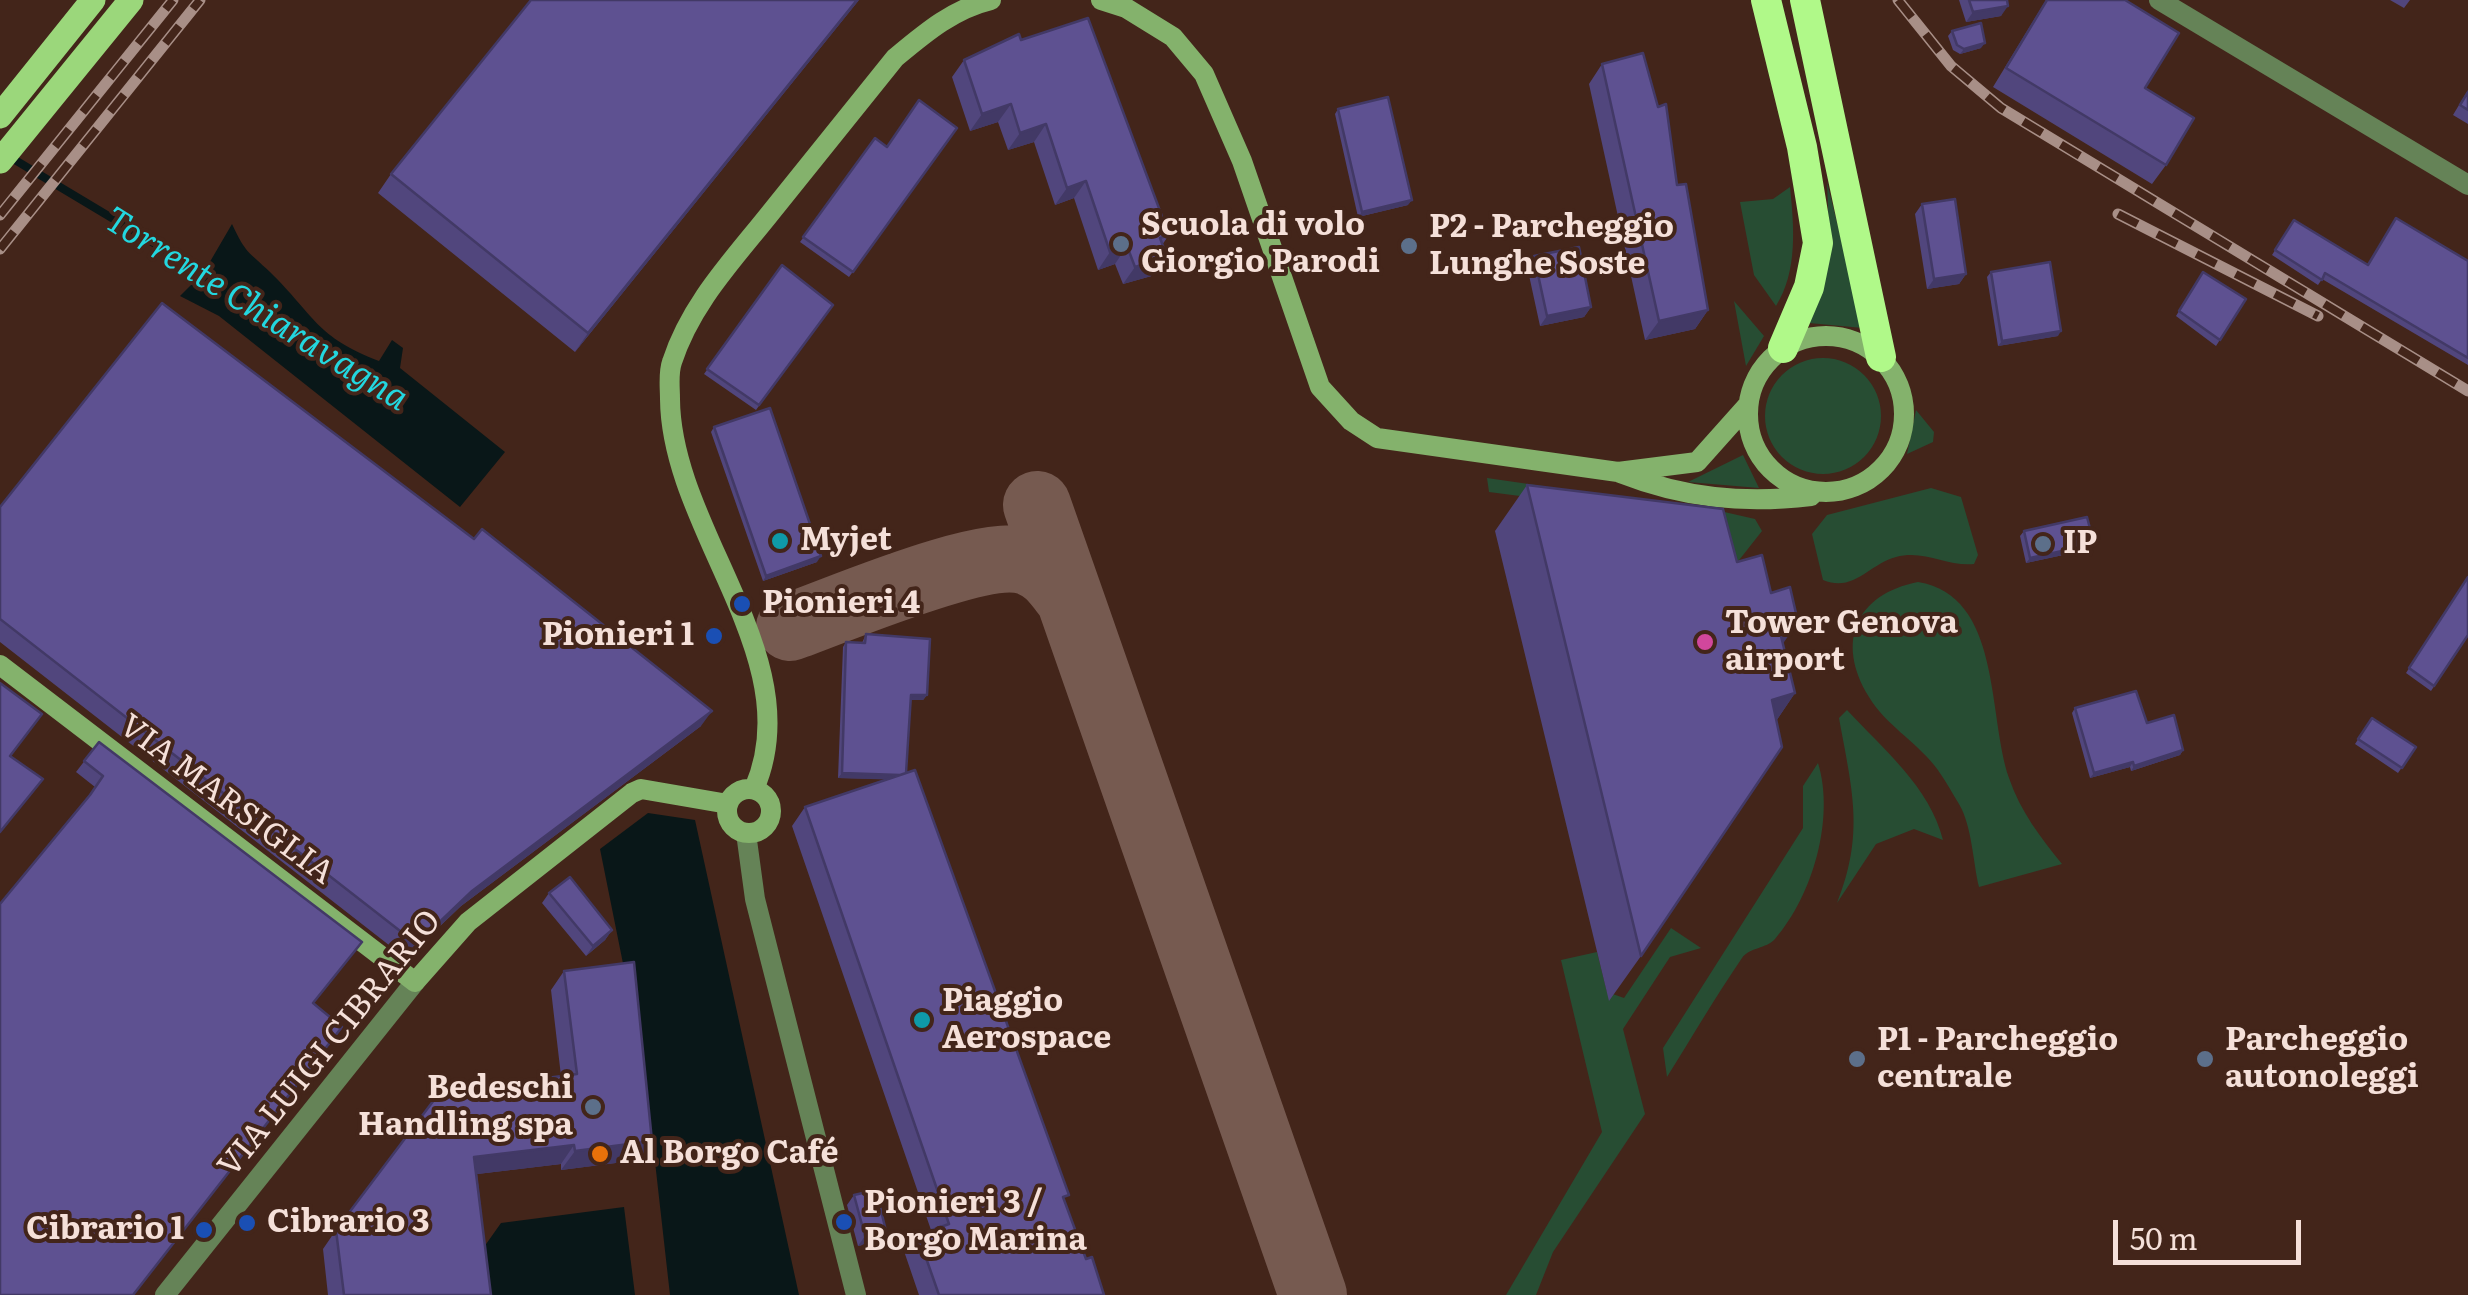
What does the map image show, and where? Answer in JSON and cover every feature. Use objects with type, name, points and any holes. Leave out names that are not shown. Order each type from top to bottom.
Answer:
[{"type":"highway","points":[[1766,0],[1802,147],[1818,243],[1809,287],[1782,348]]},
{"type":"highway","points":[[1804,0],[1881,358]]},
{"type":"main road","points":[[0,116],[93,0]]},
{"type":"main road","points":[[0,161],[131,0]]},
{"type":"street","points":[[754,789],[768,744],[767,696],[743,623],[680,470],[670,419],[670,365],[696,305],[896,58],[931,28],[968,6],[992,0]]},
{"type":"street","points":[[1101,0],[1123,4],[1173,36],[1219,102],[1320,386],[1351,421],[1377,438],[1410,446],[1618,472],[1697,462],[1747,406]]},
{"type":"street","points":[[2160,0],[2468,185]]},
{"type":"street","points":[[1618,472],[1666,491],[1752,503],[1835,493],[1858,486],[1879,473],[1900,443],[1905,406],[1900,388],[1881,358],[1856,341],[1834,336],[1807,338],[1782,348],[1756,379],[1747,406],[1748,430],[1765,464],[1799,488],[1835,493]]},
{"type":"street","name":"VIA MARSIGLIA","points":[[0,666],[415,982]]},
{"type":"street","name":"VIA LUIGI CIBRARIO","points":[[165,1295],[415,982],[468,922],[641,789],[723,803]]},
{"type":"street","points":[[754,789],[763,793],[772,810],[764,828],[746,833],[733,826],[723,803],[738,791],[754,789]]},
{"type":"street","points":[[746,833],[755,899],[856,1295]]},
{"type":"green space","points":[[1827,182],[1863,328],[1809,323],[1829,235]]},
{"type":"green space","points":[[1790,187],[1791,263],[1776,306],[1754,275],[1740,202],[1773,199]]},
{"type":"green space","points":[[1734,301],[1764,336],[1746,366]]},
{"type":"green space","points":[[1823,358],[1845,362],[1864,375],[1877,394],[1881,416],[1877,438],[1864,457],[1845,470],[1823,474],[1801,470],[1782,457],[1769,438],[1765,416],[1769,394],[1782,375],[1801,362]]},
{"type":"green space","points":[[1916,410],[1934,432],[1933,442],[1907,454]]},
{"type":"green space","points":[[1743,455],[1759,488],[1688,482]]},
{"type":"green space","points":[[1487,478],[1688,507],[1667,515],[1489,492]]},
{"type":"green space","points":[[1931,488],[1961,497],[1978,555],[1974,564],[1906,555],[1844,583],[1823,580],[1812,534],[1827,515]]},
{"type":"green space","points":[[1720,511],[1755,519],[1762,531],[1736,564]]},
{"type":"green space","points":[[1918,582],[1945,592],[1965,609],[1978,633],[2009,778],[2025,813],[2062,864],[1979,887],[1959,804],[1934,765],[1883,716],[1869,697],[1854,658],[1857,623],[1879,597]]},
{"type":"green space","points":[[1847,710],[1916,786],[1937,821],[1943,840],[1914,829],[1876,844],[1837,903],[1846,878],[1853,833],[1851,790],[1839,718]]},
{"type":"green space","points":[[1818,763],[1823,785],[1822,831],[1800,901],[1775,939],[1742,958],[1667,1077],[1663,1048],[1803,828],[1803,786]]},
{"type":"green space","points":[[1671,928],[1701,948],[1670,957],[1623,1029],[1645,1114],[1553,1252],[1536,1295],[1506,1295],[1602,1132],[1561,960],[1597,952],[1607,992],[1624,998]]},
{"type":"water","points":[[232,224],[248,251],[328,334],[379,361],[392,340],[403,348],[400,368],[505,452],[460,507],[219,316],[180,296],[204,272]]},
{"type":"water","points":[[648,813],[695,820],[799,1295],[670,1295],[645,1073],[600,849]]},
{"type":"water","points":[[624,1207],[635,1295],[490,1295],[484,1247],[501,1223]]},
{"type":"building","points":[[531,0],[857,0],[588,333],[391,174]]},
{"type":"building","points":[[1969,0],[2007,0],[2008,6],[1973,12]]},
{"type":"building","points":[[2047,0],[2125,0],[2179,33],[2145,88],[2194,118],[2166,165],[2006,68]]},
{"type":"building","points":[[1088,18],[1169,235],[1160,238],[1167,257],[1135,267],[1127,246],[1110,252],[1086,181],[1067,188],[1046,124],[1020,133],[1011,104],[982,114],[964,60],[1019,34],[1021,40]]},
{"type":"building","points":[[1981,23],[1985,43],[1964,49],[1957,45],[1952,31]]},
{"type":"building","points":[[1643,53],[1658,107],[1666,104],[1677,185],[1686,184],[1708,310],[1659,321],[1602,64]]},
{"type":"building","points":[[2468,92],[2468,110],[2460,105]]},
{"type":"building","points":[[1388,97],[1412,200],[1362,212],[1338,109]]},
{"type":"building","points":[[919,100],[957,128],[853,272],[803,237],[875,138],[887,147]]},
{"type":"building","points":[[1955,199],[1966,274],[1934,279],[1922,204]]},
{"type":"building","points":[[2396,218],[2468,261],[2468,358],[2325,273],[2322,280],[2275,250],[2294,220],[2368,265]]},
{"type":"building","points":[[1579,247],[1591,307],[1547,316],[1534,256]]},
{"type":"building","points":[[2050,262],[2061,331],[2002,341],[1991,272]]},
{"type":"building","points":[[782,265],[833,305],[759,405],[707,369]]},
{"type":"building","points":[[2203,272],[2246,299],[2220,340],[2179,311]]},
{"type":"building","points":[[162,303],[474,539],[482,529],[712,711],[472,891],[428,933],[404,934],[0,619],[0,507]]},
{"type":"building","points":[[770,408],[821,556],[766,576],[714,427]]},
{"type":"building","points":[[1527,485],[1723,509],[1737,562],[1762,555],[1771,593],[1790,587],[1798,622],[1779,628],[1795,693],[1772,700],[1782,747],[1641,956]]},
{"type":"building","points":[[2087,517],[2094,544],[2030,558],[2024,531]]},
{"type":"building","points":[[2468,577],[2468,635],[2434,686],[2409,668]]},
{"type":"building","points":[[866,634],[930,639],[927,695],[911,695],[906,773],[900,775],[842,773],[846,642],[865,643]]},
{"type":"building","points":[[0,683],[42,714],[10,756],[43,779],[0,832]]},
{"type":"building","points":[[2136,691],[2147,723],[2174,715],[2183,750],[2134,766],[2133,762],[2094,773],[2075,708]]},
{"type":"building","points":[[2372,718],[2416,747],[2402,768],[2358,739]]},
{"type":"building","points":[[99,742],[362,942],[313,1003],[342,1027],[133,1295],[0,1295],[0,904],[103,776],[84,761]]},
{"type":"building","name":"Piaggio Aerospace","points":[[915,770],[1069,1195],[1063,1197],[1086,1259],[1092,1257],[1104,1295],[939,1295],[918,1235],[949,1224],[805,807]]},
{"type":"building","points":[[570,877],[612,930],[593,946],[549,893]]},
{"type":"building","points":[[634,962],[652,1141],[575,1151],[574,1145],[474,1157],[491,1295],[344,1295],[336,1230],[440,1092],[577,1074],[564,971]]},
{"type":"building","points":[[876,1190],[886,1231],[865,1236],[854,1195]]},
{"type":"waterway","name":"Torrente Chiaravagna","points":[[15,160],[212,278]]},
{"type":"taxiway","points":[[790,627],[948,571],[1009,559],[1030,562],[1043,569],[1070,599],[1037,505]]},
{"type":"taxiway","points":[[1070,599],[1313,1295]]},
{"type":"railway","points":[[0,215],[173,0]]},
{"type":"railway","points":[[0,249],[200,0]]},
{"type":"railway","points":[[1898,0],[1951,66],[2001,108],[2468,391]]},
{"type":"railway","points":[[2118,214],[2318,316]]},
{"type":"place","name":"Scuola di volo Giorgio Parodi","points":[[1121,244]]},
{"type":"place","name":"P2 - Parcheggio Lunghe Soste","points":[[1409,246]]},
{"type":"place","name":"Myjet","points":[[780,541]]},
{"type":"place","name":"IP","points":[[2043,544]]},
{"type":"place","name":"Pionieri 4","points":[[742,604]]},
{"type":"place","name":"Pionieri 1","points":[[714,636]]},
{"type":"place","name":"Tower Genova airport","points":[[1705,642]]},
{"type":"place","name":"Piaggio Aerospace","points":[[922,1020]]},
{"type":"place","name":"P1 - Parcheggio centrale","points":[[1857,1059]]},
{"type":"place","name":"Parcheggio autonoleggi","points":[[2205,1059]]},
{"type":"place","name":"Bedeschi Handling spa","points":[[593,1107]]},
{"type":"place","name":"Al Borgo Café","points":[[600,1154]]},
{"type":"place","name":"Pionieri 3 / Borgo Marina","points":[[844,1222]]},
{"type":"place","name":"Cibrario 3","points":[[247,1223]]},
{"type":"place","name":"Cibrario 1","points":[[204,1230]]}]
